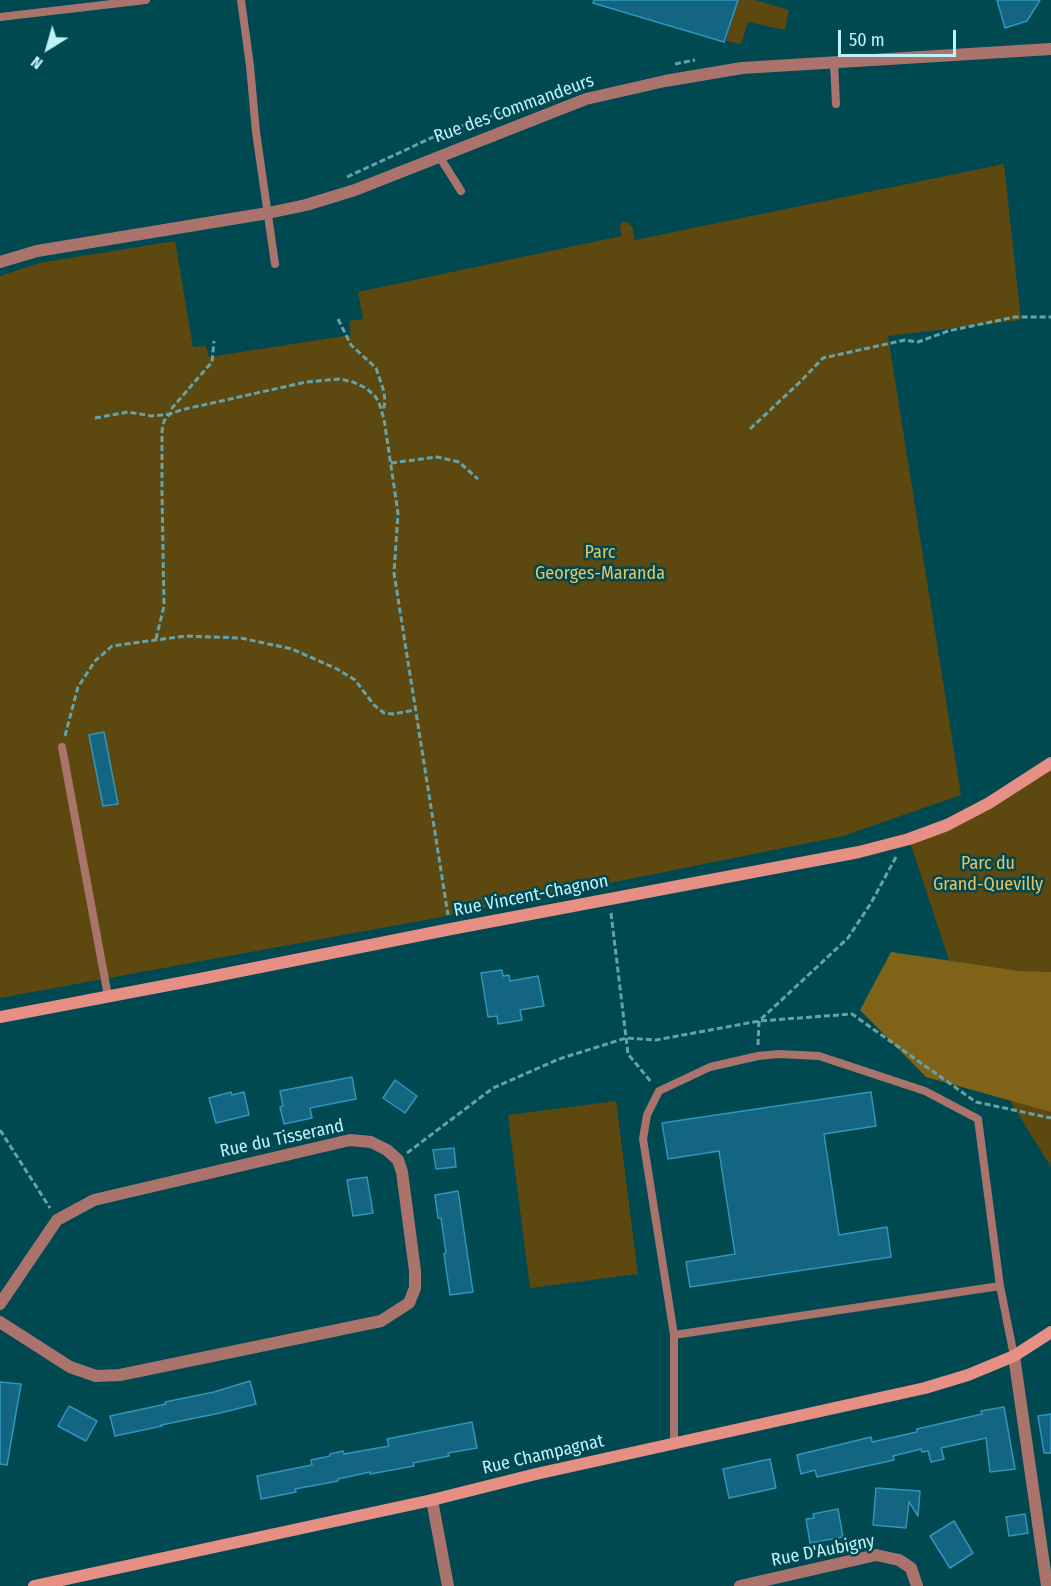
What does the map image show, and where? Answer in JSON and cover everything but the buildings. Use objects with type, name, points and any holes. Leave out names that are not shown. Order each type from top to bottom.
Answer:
[{"type":"street","name":"Rue des Commandeurs","points":[[0,262],[37,250],[306,205],[355,190],[586,99],[665,81],[742,68],[1051,49]]},
{"type":"street","name":"Rue Vincent-Chagnon","points":[[0,1017],[859,852],[909,839],[947,825],[989,803],[1051,763]]},
{"type":"street","name":"Rue du Tisserand","points":[[0,1304],[57,1220],[94,1200],[350,1140],[371,1142],[387,1150],[398,1160]]},
{"type":"street","points":[[0,1322],[70,1367],[96,1376],[120,1375],[381,1321],[410,1303],[415,1288],[402,1172],[398,1160]]},
{"type":"street","name":"Rue Champagnat","points":[[34,1586],[432,1500],[536,1474],[925,1388],[968,1375],[1014,1356],[1051,1332]]},
{"type":"street","points":[[1014,1356],[1047,1586]]},
{"type":"street","points":[[432,1500],[448,1586]]},
{"type":"street","name":"Rue D'Aubigny","points":[[740,1586],[876,1555],[899,1560],[911,1568],[917,1586]]},
{"type":"lane","points":[[0,17],[146,0]]},
{"type":"lane","points":[[242,0],[256,132],[275,264]]},
{"type":"lane","points":[[834,62],[837,104]]},
{"type":"lane","points":[[439,156],[461,191]]},
{"type":"lane","points":[[62,747],[108,996]]},
{"type":"lane","points":[[674,1443],[674,1335],[644,1139],[647,1114],[659,1091],[710,1067],[758,1056],[779,1054],[819,1056],[925,1091],[978,1119],[1000,1286],[1014,1356]]},
{"type":"lane","points":[[674,1335],[1000,1286]]},
{"type":"path","points":[[750,429],[823,358],[904,340],[918,342],[948,331],[1015,317],[1051,317]]},
{"type":"path","points":[[339,319],[351,345],[376,368],[386,402],[383,413]]},
{"type":"path","points":[[156,639],[164,606],[162,430],[164,421],[172,408],[212,362],[214,341]]},
{"type":"path","points":[[95,418],[128,412],[152,416],[170,414],[306,382],[340,379],[366,388],[375,396],[383,413],[391,463],[398,513],[394,573],[451,929]]},
{"type":"path","points":[[391,463],[437,457],[459,462],[478,479]]},
{"type":"path","points":[[62,747],[78,687],[94,661],[112,646],[156,639],[185,636],[241,638],[292,649],[337,669],[355,680],[374,705],[384,713],[393,714],[415,710]]},
{"type":"path","points":[[758,1056],[759,1021],[848,938],[871,903],[893,861],[909,839]]},
{"type":"path","points":[[609,900],[628,1054],[659,1091]]},
{"type":"path","points":[[398,1160],[493,1088],[560,1059],[626,1038],[656,1040],[759,1021],[852,1014],[976,1102],[1051,1118]]},
{"type":"path","points":[[0,1130],[57,1220]]},
{"type":"green space","points":[[738,0],[755,0],[789,10],[785,30],[748,22],[741,44],[726,41]]},
{"type":"green space","name":"Parc Georges-Maranda","points":[[1004,164],[1021,320],[888,336],[961,795],[843,836],[436,918],[0,998],[0,276],[39,263],[175,241],[193,347],[206,346],[209,357],[351,335],[349,321],[363,319],[358,292],[621,236],[622,222],[632,226],[635,240]]},
{"type":"green space","name":"Parc du Grand-Quevilly","points":[[1051,763],[1051,1167],[979,1051],[909,839],[939,829]]},
{"type":"green space","points":[[616,1101],[638,1274],[530,1288],[508,1115]]},
{"type":"shaded area","points":[[891,952],[1019,971],[1051,972],[1051,1112],[926,1077],[860,1010]]}]
